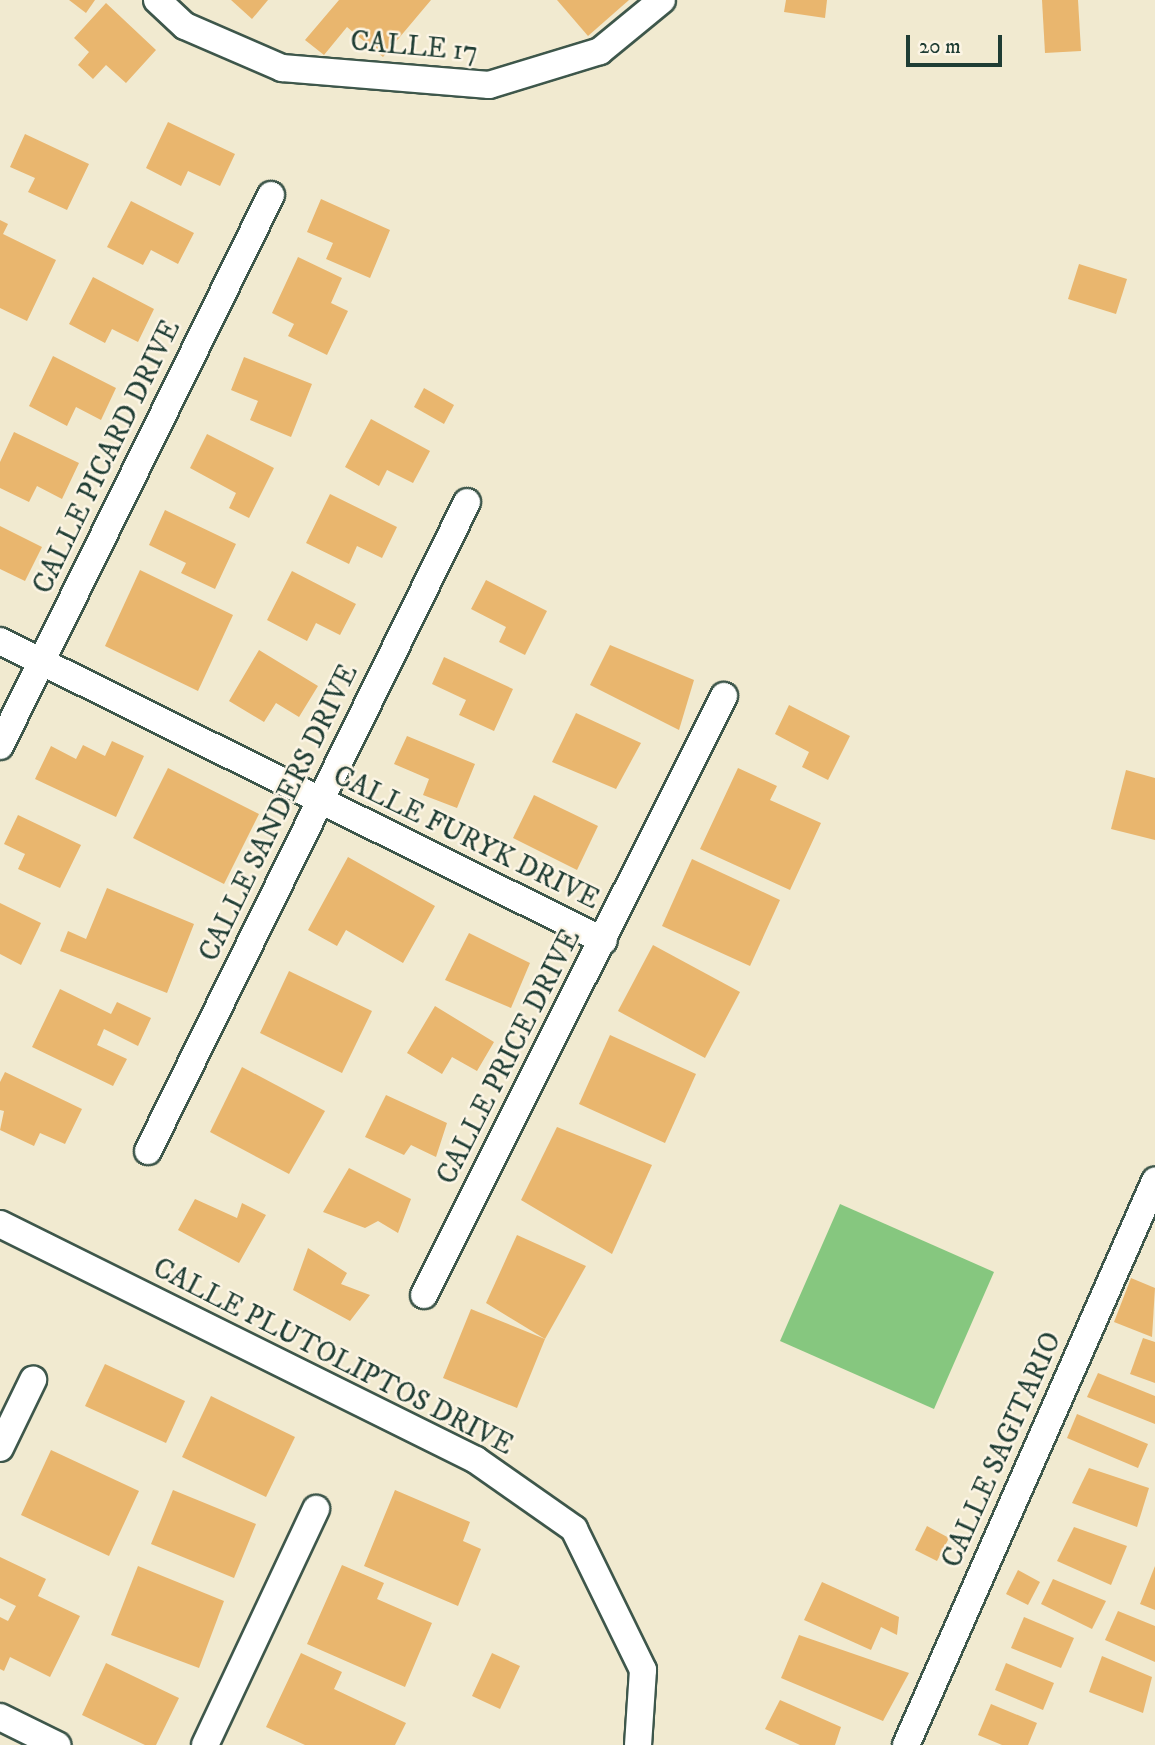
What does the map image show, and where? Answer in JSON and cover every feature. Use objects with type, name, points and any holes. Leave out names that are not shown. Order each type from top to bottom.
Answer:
[{"type":"street","name":"CALLE 17","points":[[157,0],[185,26],[282,68],[489,85],[600,51],[662,0]]},
{"type":"street","name":"CALLE PICARD DRIVE","points":[[0,747],[271,195]]},
{"type":"street","name":"CALLE SANDERS DRIVE","points":[[148,1151],[467,502]]},
{"type":"street","name":"CALLE FURYK DRIVE","points":[[0,641],[604,941]]},
{"type":"street","name":"CALLE PRICE DRIVE","points":[[424,1295],[604,941],[724,696]]},
{"type":"street","name":"CALLE SAGITARIO","points":[[906,1745],[1155,1181]]},
{"type":"street","name":"CALLE PLUTOLIPTOS DRIVE","points":[[0,1224],[476,1460],[574,1529],[643,1670],[638,1745]]},
{"type":"street","points":[[0,1448],[33,1380]]},
{"type":"street","points":[[205,1745],[316,1509]]},
{"type":"street","points":[[0,1717],[57,1745]]},
{"type":"green space","points":[[840,1204],[994,1272],[934,1409],[780,1341]]},
{"type":"building","points":[[69,0],[95,0],[86,13]]},
{"type":"building","points":[[231,0],[268,0],[252,19]]},
{"type":"building","points":[[339,0],[431,0],[383,57],[347,27],[324,55],[305,40]]},
{"type":"building","points":[[557,0],[629,0],[588,36]]},
{"type":"building","points":[[786,0],[827,0],[825,18],[784,12]]},
{"type":"building","points":[[1042,0],[1078,0],[1081,51],[1045,53]]},
{"type":"building","points":[[106,3],[156,50],[126,83],[106,65],[93,79],[78,65],[89,52],[74,38]]},
{"type":"building","points":[[168,122],[235,154],[220,186],[188,171],[181,186],[146,168]]},
{"type":"building","points":[[25,134],[89,164],[67,210],[28,192],[35,178],[10,167]]},
{"type":"building","points":[[321,199],[390,230],[370,278],[326,259],[333,243],[307,232]]},
{"type":"building","points":[[131,201],[194,233],[178,264],[151,250],[143,265],[107,247]]},
{"type":"building","points":[[0,220],[8,224],[3,234],[56,260],[27,321],[0,308]]},
{"type":"building","points":[[298,257],[342,278],[331,303],[348,311],[327,355],[288,336],[294,324],[272,313]]},
{"type":"building","points":[[1079,264],[1127,279],[1116,314],[1068,299]]},
{"type":"building","points":[[93,277],[154,309],[138,342],[112,329],[105,343],[69,324]]},
{"type":"building","points":[[53,356],[116,388],[101,420],[76,407],[67,426],[29,406]]},
{"type":"building","points":[[244,357],[312,384],[291,437],[250,420],[258,401],[231,390]]},
{"type":"building","points":[[424,388],[454,405],[444,424],[414,407]]},
{"type":"building","points":[[371,419],[430,451],[413,483],[387,470],[379,486],[345,467]]},
{"type":"building","points":[[14,432],[79,463],[62,499],[37,486],[29,502],[0,488],[0,462]]},
{"type":"building","points":[[207,434],[274,468],[249,518],[229,508],[236,493],[190,468]]},
{"type":"building","points":[[330,494],[397,527],[382,558],[357,546],[349,564],[306,543]]},
{"type":"building","points":[[165,510],[236,544],[215,589],[181,573],[186,563],[149,545]]},
{"type":"building","points":[[0,526],[42,547],[25,581],[0,569]]},
{"type":"building","points":[[140,570],[233,615],[198,691],[105,646]]},
{"type":"building","points":[[292,571],[356,604],[340,635],[316,623],[307,641],[267,620]]},
{"type":"building","points":[[486,580],[547,611],[525,655],[499,642],[506,627],[471,609]]},
{"type":"building","points":[[610,645],[694,680],[679,730],[590,685]]},
{"type":"building","points":[[259,650],[318,686],[299,717],[276,703],[264,722],[229,701]]},
{"type":"building","points":[[444,657],[513,689],[494,731],[459,715],[466,700],[432,684]]},
{"type":"building","points":[[789,705],[850,736],[828,780],[802,767],[809,752],[775,734]]},
{"type":"building","points":[[576,713],[641,743],[616,789],[552,762]]},
{"type":"building","points":[[407,736],[475,764],[457,808],[423,795],[429,779],[394,764]]},
{"type":"building","points":[[112,741],[144,756],[116,817],[35,779],[51,746],[76,759],[83,745],[105,756]]},
{"type":"building","points":[[168,768],[259,814],[224,884],[133,838]]},
{"type":"building","points":[[738,768],[777,786],[770,800],[821,823],[790,890],[700,849]]},
{"type":"building","points":[[1126,770],[1155,778],[1155,840],[1111,829]]},
{"type":"building","points":[[534,795],[598,826],[577,870],[513,838]]},
{"type":"building","points":[[18,815],[81,845],[60,888],[18,869],[25,854],[4,844]]},
{"type":"building","points":[[348,857],[435,906],[403,963],[346,930],[337,946],[308,930]]},
{"type":"building","points":[[692,859],[780,900],[750,966],[662,926]]},
{"type":"building","points":[[107,888],[194,924],[167,993],[60,951],[68,931],[86,939]]},
{"type":"building","points":[[0,903],[41,923],[21,965],[0,954]]},
{"type":"building","points":[[469,933],[530,963],[511,1008],[445,980]]},
{"type":"building","points":[[653,945],[740,992],[705,1058],[618,1011]]},
{"type":"building","points":[[289,971],[372,1011],[342,1073],[260,1033]]},
{"type":"building","points":[[60,989],[111,1014],[117,1002],[151,1018],[138,1046],[104,1029],[97,1045],[127,1059],[113,1086],[32,1047]]},
{"type":"building","points":[[435,1006],[494,1042],[477,1071],[452,1057],[442,1074],[407,1053]]},
{"type":"building","points":[[610,1035],[696,1074],[665,1143],[579,1104]]},
{"type":"building","points":[[242,1067],[325,1111],[289,1174],[210,1132]]},
{"type":"building","points":[[5,1072],[82,1109],[65,1144],[40,1133],[34,1146],[0,1130],[4,1111],[0,1110],[0,1082]]},
{"type":"building","points":[[386,1095],[447,1123],[436,1157],[411,1145],[404,1155],[365,1137]]},
{"type":"building","points":[[557,1127],[652,1165],[612,1254],[521,1200]]},
{"type":"building","points":[[349,1168],[411,1199],[398,1233],[378,1221],[365,1228],[323,1212]]},
{"type":"building","points":[[195,1199],[237,1218],[242,1203],[266,1215],[239,1263],[178,1230]]},
{"type":"building","points":[[517,1235],[586,1266],[545,1339],[486,1303]]},
{"type":"building","points":[[308,1248],[347,1273],[341,1284],[370,1295],[350,1321],[293,1290]]},
{"type":"building","points":[[1131,1278],[1155,1288],[1152,1337],[1114,1322]]},
{"type":"building","points":[[471,1309],[545,1339],[517,1408],[443,1378]]},
{"type":"building","points":[[1143,1338],[1155,1342],[1155,1383],[1130,1374]]},
{"type":"building","points":[[105,1364],[185,1401],[166,1443],[85,1406]]},
{"type":"building","points":[[1098,1373],[1155,1396],[1155,1424],[1087,1397]]},
{"type":"building","points":[[211,1396],[295,1437],[266,1497],[182,1457]]},
{"type":"building","points":[[1077,1414],[1148,1444],[1138,1468],[1067,1438]]},
{"type":"building","points":[[51,1450],[139,1491],[109,1556],[21,1515]]},
{"type":"building","points":[[1089,1468],[1149,1488],[1137,1527],[1072,1503]]},
{"type":"building","points":[[173,1490],[256,1524],[234,1578],[151,1544]]},
{"type":"building","points":[[395,1490],[470,1522],[463,1541],[481,1549],[458,1606],[364,1566]]},
{"type":"building","points":[[927,1526],[949,1538],[937,1561],[915,1550]]},
{"type":"building","points":[[1074,1527],[1127,1546],[1111,1585],[1057,1561]]},
{"type":"building","points":[[0,1557],[46,1579],[38,1596],[80,1616],[50,1677],[10,1657],[4,1671],[0,1669],[0,1617],[8,1621],[16,1606],[0,1598]]},
{"type":"building","points":[[342,1565],[384,1583],[377,1599],[432,1623],[405,1687],[307,1644]]},
{"type":"building","points":[[138,1566],[224,1601],[199,1668],[111,1635]]},
{"type":"building","points":[[1155,1566],[1155,1610],[1140,1604]]},
{"type":"building","points":[[1018,1570],[1040,1582],[1028,1605],[1006,1594]]},
{"type":"building","points":[[1053,1579],[1106,1601],[1092,1629],[1041,1604]]},
{"type":"building","points":[[822,1582],[899,1617],[897,1635],[881,1627],[871,1650],[804,1620]]},
{"type":"building","points":[[1118,1611],[1155,1626],[1155,1662],[1105,1640]]},
{"type":"building","points":[[1024,1617],[1074,1638],[1061,1668],[1011,1648]]},
{"type":"building","points":[[799,1635],[909,1673],[883,1721],[781,1678]]},
{"type":"building","points":[[301,1653],[342,1672],[334,1689],[406,1723],[395,1745],[305,1745],[266,1727]]},
{"type":"building","points":[[492,1653],[520,1666],[500,1709],[472,1696]]},
{"type":"building","points":[[1102,1656],[1152,1677],[1143,1713],[1089,1692]]},
{"type":"building","points":[[106,1663],[179,1698],[156,1745],[145,1745],[82,1715]]},
{"type":"building","points":[[1006,1663],[1054,1683],[1043,1710],[995,1690]]},
{"type":"building","points":[[780,1700],[841,1727],[835,1745],[800,1745],[765,1729]]},
{"type":"building","points":[[991,1704],[1037,1723],[1028,1745],[1002,1745],[978,1735]]}]
